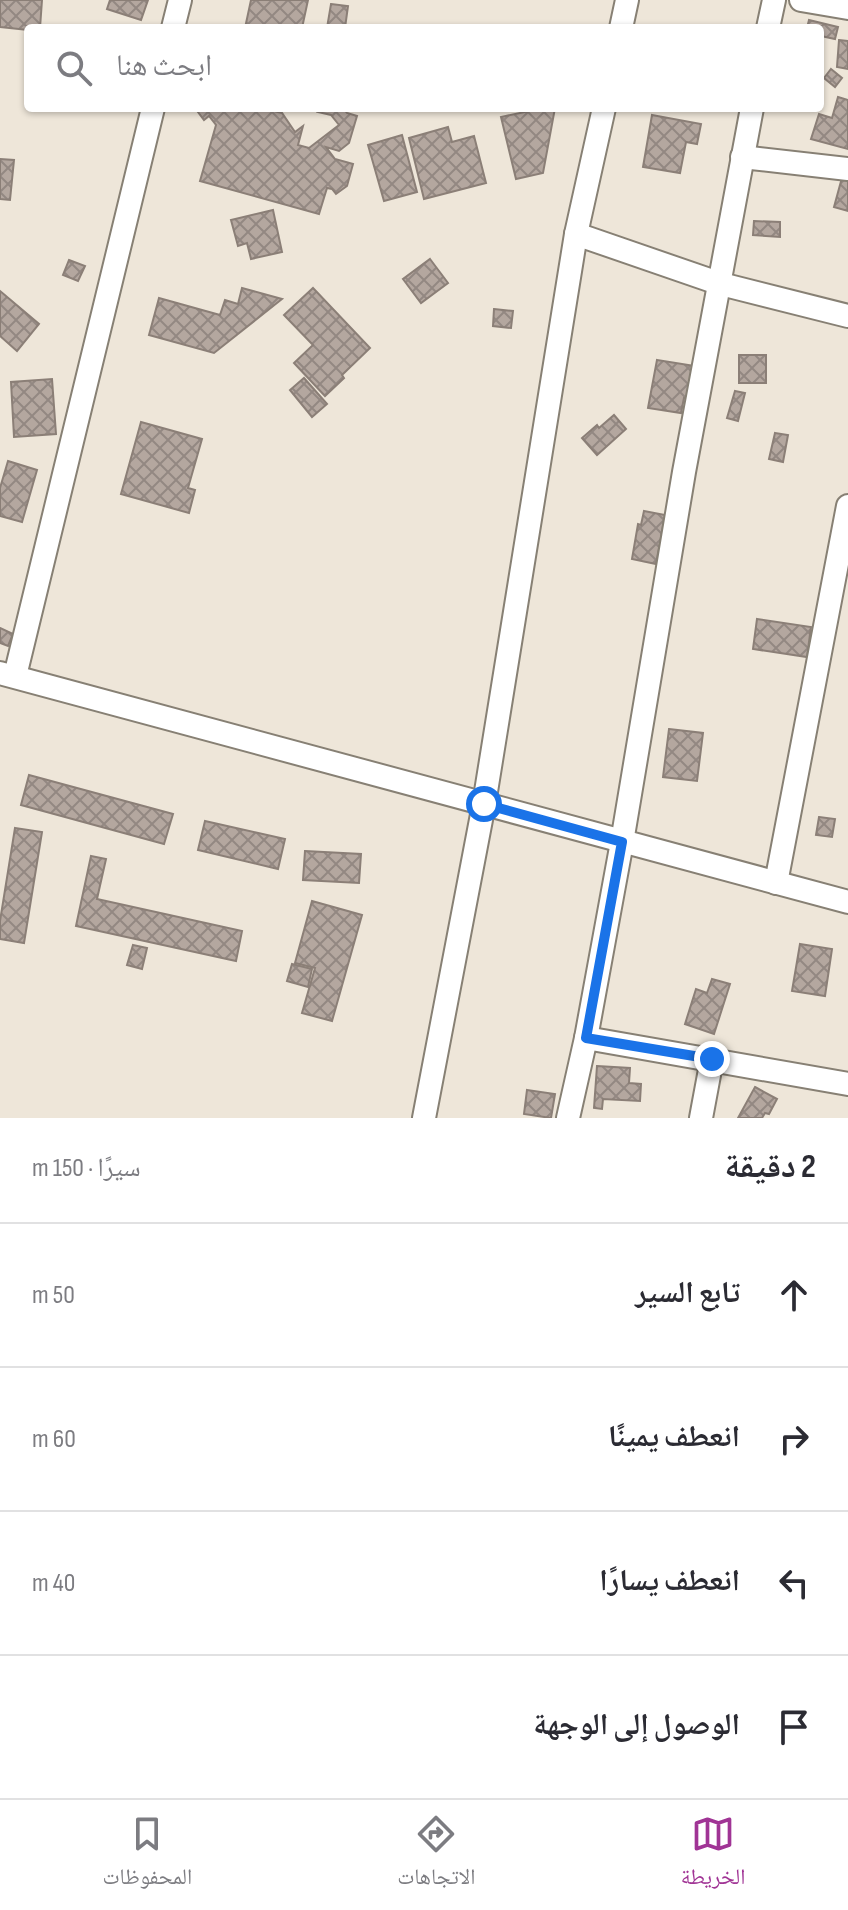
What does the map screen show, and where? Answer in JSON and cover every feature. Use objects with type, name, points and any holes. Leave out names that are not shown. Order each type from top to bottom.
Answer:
[{"type":"street","points":[[174,24],[180,0]]},
{"type":"street","points":[[622,24],[627,0]]},
{"type":"street","points":[[769,24],[774,0]]},
{"type":"street","points":[[801,0],[848,8]]},
{"type":"street","points":[[152,112],[8,675],[848,902]]},
{"type":"street","points":[[424,1118],[484,804],[576,234],[603,112]]},
{"type":"street","points":[[568,1118],[622,842],[684,472],[751,112]]},
{"type":"street","points":[[742,157],[848,169]]},
{"type":"street","points":[[576,234],[721,284],[848,316]]},
{"type":"street","points":[[776,883],[847,516]]},
{"type":"street","points":[[586,1038],[848,1084]]},
{"type":"street","points":[[701,1118],[712,1059]]},
{"type":"building","points":[[0,0],[42,0],[40,24],[24,24],[24,30],[0,27]]},
{"type":"building","points":[[110,0],[148,0],[141,20],[107,9]]},
{"type":"building","points":[[251,0],[308,0],[303,24],[246,24]]},
{"type":"building","points":[[331,4],[348,6],[346,24],[328,24]]},
{"type":"building","points":[[809,20],[838,27],[835,39],[824,37],[824,24],[808,24]]},
{"type":"building","points":[[839,40],[848,41],[848,69],[837,67]]},
{"type":"building","points":[[831,69],[842,78],[835,87],[824,78]]},
{"type":"building","points":[[838,97],[848,100],[848,149],[811,139],[819,114],[832,118]]},
{"type":"building","points":[[198,112],[282,113],[295,132],[303,126],[298,145],[309,148],[339,125],[331,115],[318,112],[346,112],[357,116],[349,143],[339,151],[326,147],[335,159],[353,164],[347,186],[336,194],[327,188],[319,214],[200,181],[216,125],[209,116],[204,120]]},
{"type":"building","points":[[525,112],[554,112],[543,173],[516,179],[501,117]]},
{"type":"building","points":[[652,115],[701,124],[697,144],[686,142],[680,173],[643,167]]},
{"type":"building","points":[[448,127],[452,142],[474,136],[486,183],[424,199],[409,138]]},
{"type":"building","points":[[402,135],[417,192],[384,201],[368,145]]},
{"type":"building","points":[[0,159],[14,160],[10,200],[0,199]]},
{"type":"building","points":[[843,174],[848,175],[848,211],[834,207]]},
{"type":"building","points":[[273,210],[282,252],[251,259],[247,243],[238,246],[231,220]]},
{"type":"building","points":[[754,221],[780,222],[780,237],[753,235]]},
{"type":"building","points":[[430,259],[448,283],[421,303],[403,279]]},
{"type":"building","points":[[69,260],[85,266],[78,281],[63,275]]},
{"type":"building","points":[[242,288],[282,299],[214,353],[149,335],[159,298],[220,315],[225,300],[238,304]]},
{"type":"building","points":[[313,288],[370,348],[325,396],[294,363],[313,345],[284,315]]},
{"type":"building","points":[[0,291],[39,324],[17,351],[0,336]]},
{"type":"building","points":[[494,309],[513,311],[511,328],[493,326]]},
{"type":"building","points":[[739,355],[766,355],[766,383],[739,383]]},
{"type":"building","points":[[657,360],[695,366],[690,399],[684,398],[681,413],[648,408]]},
{"type":"building","points":[[304,378],[327,404],[312,417],[290,390]]},
{"type":"building","points":[[52,379],[56,434],[14,437],[11,382]]},
{"type":"building","points":[[735,391],[745,393],[738,421],[727,418]]},
{"type":"building","points":[[614,415],[626,429],[597,455],[582,438]]},
{"type":"building","points":[[141,422],[202,439],[188,488],[195,490],[189,513],[121,494]]},
{"type":"building","points":[[775,433],[788,435],[783,462],[769,459]]},
{"type":"building","points":[[8,461],[37,470],[22,522],[0,516],[0,488]]},
{"type":"building","points":[[644,511],[665,515],[656,564],[632,559],[638,524],[641,525]]},
{"type":"building","points":[[757,619],[811,627],[807,657],[753,649]]},
{"type":"building","points":[[0,628],[13,634],[8,646],[0,643]]},
{"type":"building","points":[[669,729],[703,733],[697,781],[663,777]]},
{"type":"building","points":[[29,775],[173,814],[164,844],[21,805]]},
{"type":"building","points":[[819,817],[835,819],[832,837],[816,835]]},
{"type":"building","points":[[205,821],[285,839],[278,869],[198,850]]},
{"type":"building","points":[[15,828],[42,832],[24,943],[0,939],[0,921]]},
{"type":"building","points":[[305,851],[361,854],[359,883],[303,880]]},
{"type":"building","points":[[91,856],[106,859],[97,899],[242,931],[236,961],[76,926]]},
{"type":"building","points":[[312,901],[362,915],[332,1021],[302,1013],[315,968],[295,963]]},
{"type":"building","points":[[800,944],[832,949],[825,996],[792,991]]},
{"type":"building","points":[[133,945],[147,948],[142,969],[127,965]]},
{"type":"building","points":[[292,964],[312,969],[308,987],[287,981]]},
{"type":"building","points":[[712,979],[730,984],[714,1034],[685,1024],[696,989],[707,993]]},
{"type":"building","points":[[597,1066],[630,1068],[629,1083],[641,1084],[640,1101],[603,1099],[602,1109],[594,1108]]},
{"type":"building","points":[[755,1087],[777,1099],[769,1114],[765,1113],[762,1118],[738,1118]]},
{"type":"building","points":[[527,1090],[555,1094],[551,1118],[524,1114]]},
{"type":"route","points":[[484,804],[622,842],[586,1038],[712,1059]]}]
